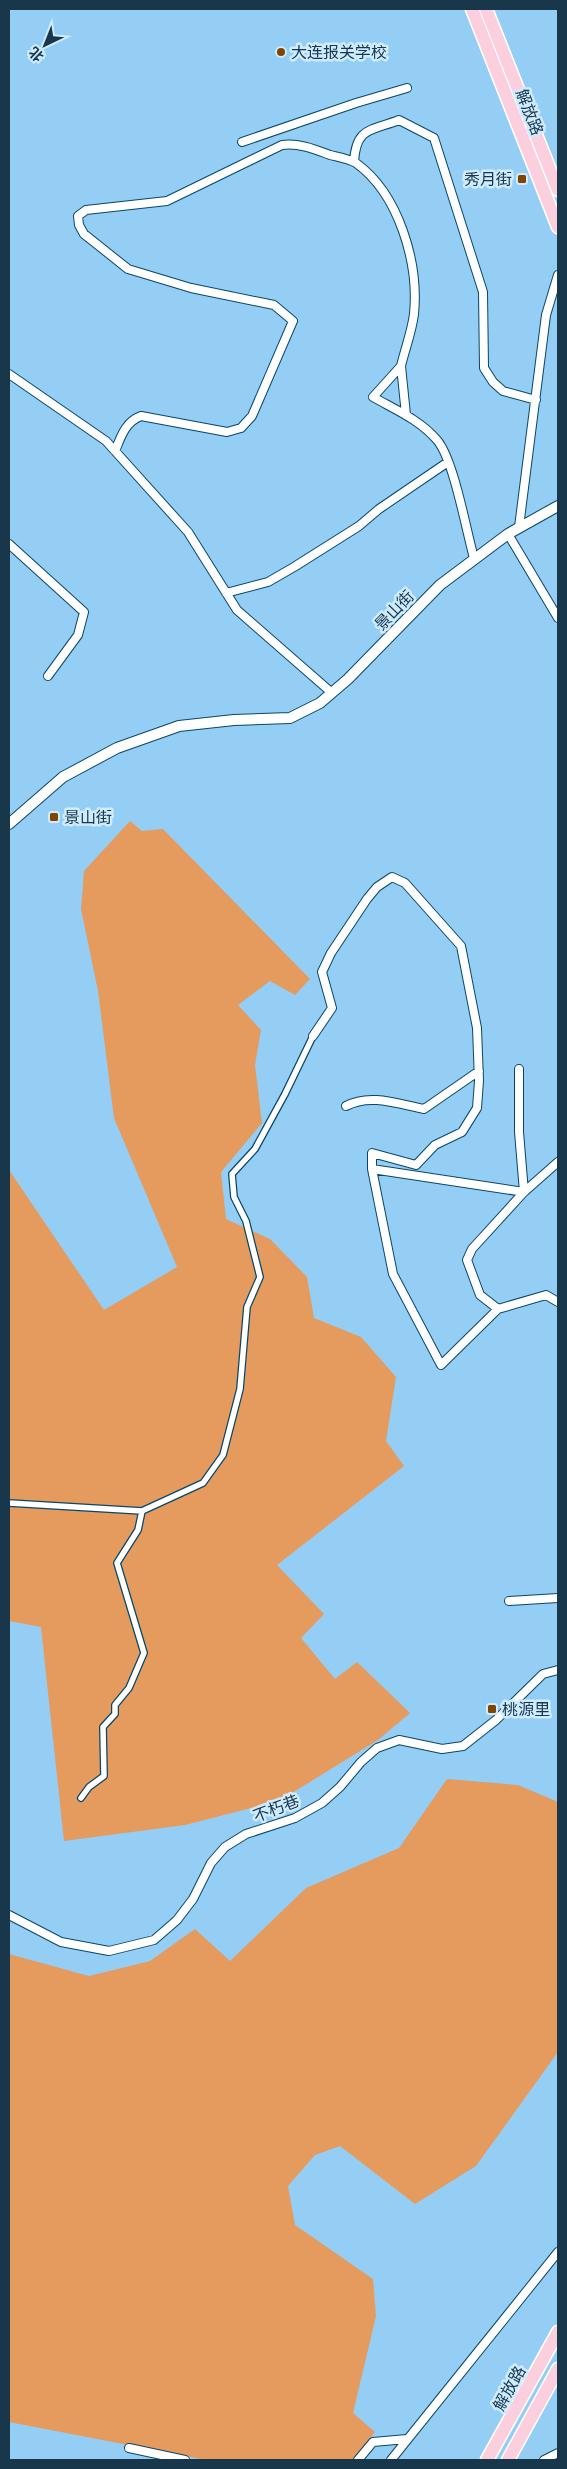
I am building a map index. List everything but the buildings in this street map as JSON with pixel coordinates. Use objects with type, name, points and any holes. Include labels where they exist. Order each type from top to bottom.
[{"type":"main road","name":"解放路","points":[[472,9],[558,227]]},
{"type":"main road","name":"解放路","points":[[486,9],[558,190]]},
{"type":"main road","name":"解放路","points":[[487,2460],[558,2332]]},
{"type":"main road","name":"解放路","points":[[508,2460],[558,2370]]},
{"type":"street","points":[[242,142],[356,102],[407,88]]},
{"type":"street","points":[[354,162],[355,145],[361,135],[399,120],[434,138],[483,292],[484,368],[493,382],[502,391],[536,400]]},
{"type":"street","points":[[115,451],[125,428],[133,419],[141,416],[228,432],[241,428],[252,416],[293,322],[274,305],[191,288],[128,269],[84,234],[79,225],[78,216],[86,210],[167,201],[282,145],[296,144],[354,162],[385,195],[400,221],[410,252],[414,284],[414,315],[401,366],[406,415]]},
{"type":"street","points":[[519,527],[546,315],[558,275]]},
{"type":"street","points":[[401,366],[374,397],[416,421],[438,441],[448,462],[474,558]]},
{"type":"street","points":[[9,374],[106,441],[188,532],[237,610],[332,694]]},
{"type":"street","points":[[226,593],[268,582],[294,567],[359,526],[379,509],[448,462]]},
{"type":"street","name":"景山街","points":[[9,824],[63,777],[117,748],[179,726],[234,720],[290,718],[320,703],[332,694],[440,585],[508,534],[558,506]]},
{"type":"street","points":[[508,534],[558,618]]},
{"type":"street","points":[[9,544],[84,612],[78,634],[48,676]]},
{"type":"street","points":[[9,1503],[142,1511],[203,1483],[223,1456],[240,1389],[248,1307],[260,1277],[246,1220],[234,1197],[232,1174],[255,1149],[285,1094],[312,1036],[332,1008],[322,972],[331,953],[367,899],[377,887],[392,877],[405,883],[460,946],[477,1028],[478,1071],[477,1108],[462,1132],[435,1145],[416,1165],[372,1153],[372,1169],[393,1274],[442,1365],[498,1309],[546,1295],[558,1302]]},
{"type":"street","points":[[520,1068],[519,1132],[524,1192]]},
{"type":"street","points":[[346,1106],[358,1099],[382,1100],[424,1109],[478,1071]]},
{"type":"street","points":[[498,1309],[480,1295],[467,1260],[472,1249],[524,1192],[558,1162]]},
{"type":"street","points":[[372,1169],[524,1192]]},
{"type":"street","points":[[81,1798],[89,1787],[104,1776],[103,1728],[115,1714],[115,1705],[129,1688],[144,1653],[116,1563],[138,1530],[142,1511]]},
{"type":"street","points":[[509,1601],[558,1598]]},
{"type":"street","name":"不朽巷","points":[[9,1914],[60,1942],[109,1951],[154,1940],[177,1920],[193,1899],[210,1863],[225,1846],[246,1834],[295,1818],[322,1803],[377,1748],[399,1740],[442,1749],[463,1746],[496,1720],[543,1674],[558,1670]]},
{"type":"street","points":[[391,2460],[558,2252]]},
{"type":"street","points":[[358,2460],[373,2442],[407,2440]]},
{"type":"street","points":[[129,2448],[184,2460]]},
{"type":"street","points":[[544,2460],[558,2453]]},
{"type":"shaded area","points":[[130,821],[142,831],[163,829],[310,979],[295,995],[270,981],[238,1005],[261,1030],[255,1065],[262,1123],[221,1172],[226,1219],[270,1239],[307,1277],[314,1318],[361,1337],[396,1377],[386,1441],[404,1466],[277,1565],[324,1614],[301,1638],[335,1679],[357,1662],[410,1713],[378,1740],[279,1801],[185,1825],[64,1841],[41,1627],[9,1621],[9,1170],[104,1310],[177,1267],[114,1118],[98,991],[81,909],[84,871]]},
{"type":"shaded area","points":[[447,1779],[518,1785],[558,1802],[558,2052],[476,2166],[415,2204],[340,2146],[315,2155],[288,2186],[295,2225],[373,2279],[376,2316],[353,2413],[375,2432],[353,2460],[206,2460],[9,2422],[9,1954],[89,1976],[150,1961],[195,1929],[230,1961],[306,1888],[399,1848]]},
{"type":"place","name":"大连报关学校","points":[[281,52]]},
{"type":"place","name":"秀月街","points":[[522,179]]},
{"type":"place","name":"景山街","points":[[54,817]]},
{"type":"place","name":"桃源里","points":[[492,1709]]}]
